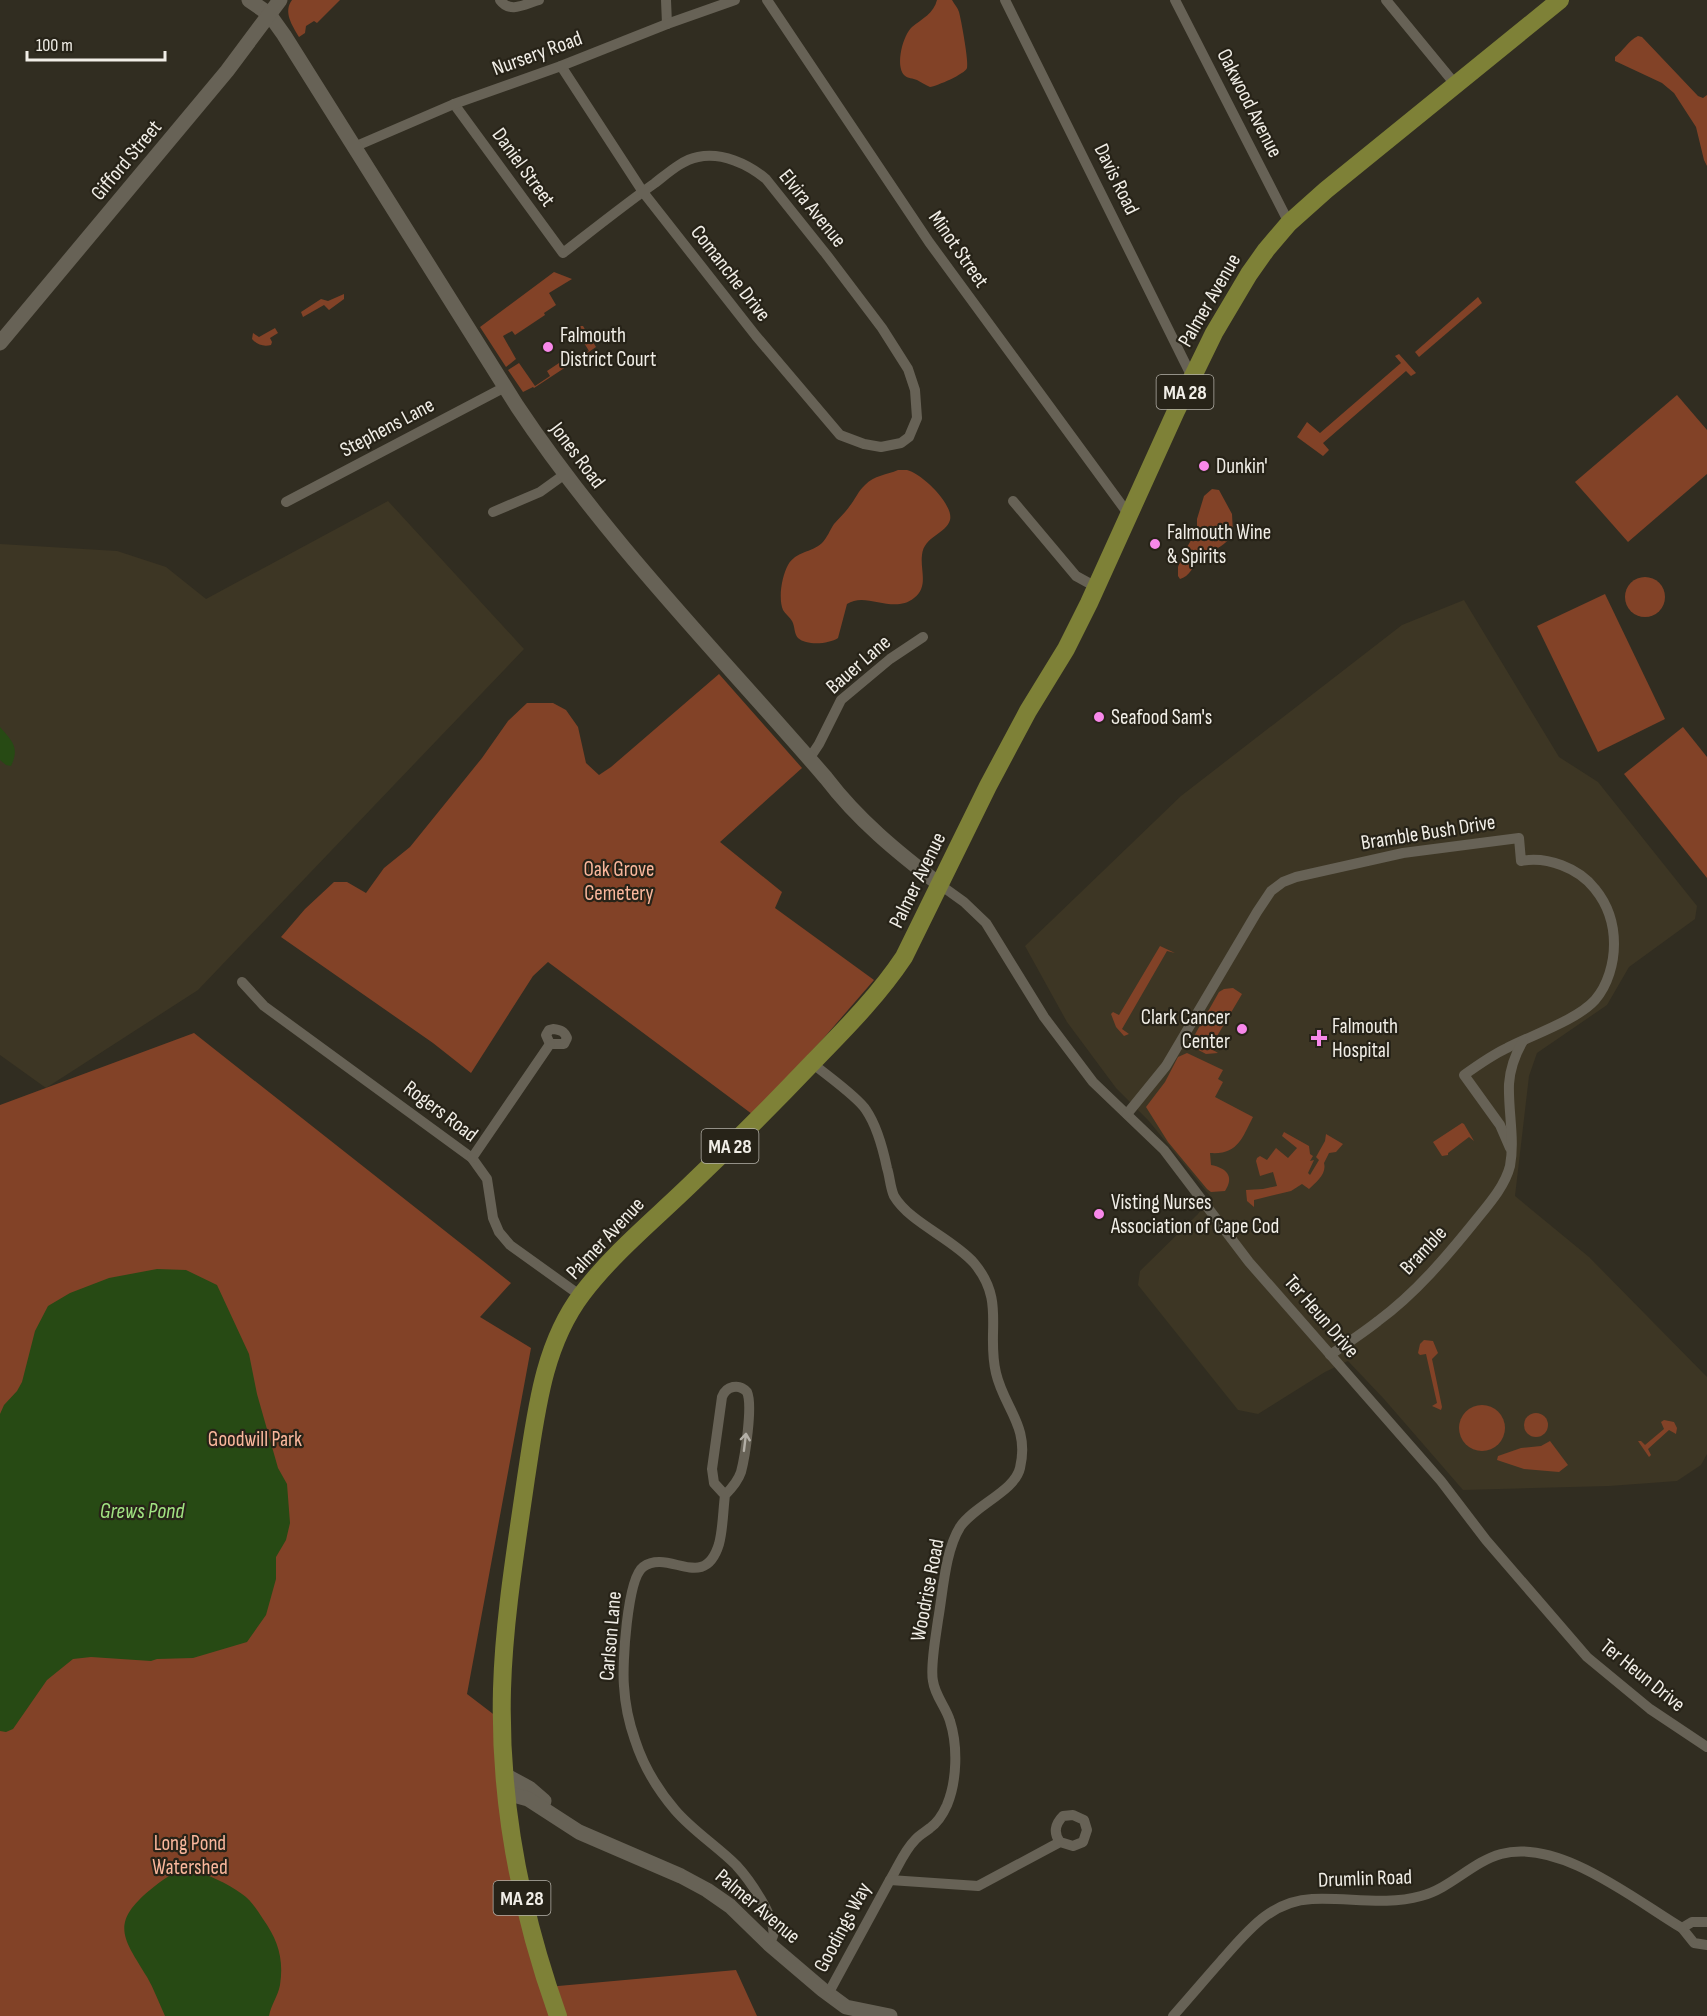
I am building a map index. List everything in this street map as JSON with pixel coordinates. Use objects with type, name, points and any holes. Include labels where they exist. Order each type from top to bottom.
[{"type":"highway","name":"Palmer Avenue","points":[[505,1784],[502,1688],[507,1620],[532,1434],[540,1392],[551,1355],[565,1322],[581,1296],[620,1251],[812,1063],[888,982],[914,939],[988,786],[1028,711],[1066,649],[1214,333],[1266,249],[1289,223],[1344,174],[1560,0]]},
{"type":"highway","name":"MA 28","points":[[505,1784],[514,1858],[525,1910],[558,2016]]},
{"type":"main road","name":"Jones Road","points":[[249,0],[269,14],[505,387],[565,474],[658,586],[846,804],[868,826],[939,884]]},
{"type":"main road","name":"Gifford Street","points":[[0,343],[227,71],[280,0]]},
{"type":"main road","name":"Palmer Avenue","points":[[505,1784],[529,1788],[545,1802],[558,1820],[579,1832],[707,1890],[730,1906],[769,1944],[846,2007],[890,2016]]},
{"type":"street","points":[[500,0],[507,7],[513,8],[539,0]]},
{"type":"street","points":[[666,0],[667,24]]},
{"type":"street","name":"Nursery Road","points":[[354,147],[454,105],[735,0]]},
{"type":"street","name":"Minot Street","points":[[767,0],[929,242],[1129,515]]},
{"type":"street","name":"Davis Road","points":[[1005,0],[1192,376]]},
{"type":"street","name":"Oakwood Avenue","points":[[1175,0],[1289,223]]},
{"type":"street","points":[[1386,0],[1455,84]]},
{"type":"street","name":"Comanche Drive","points":[[561,66],[643,192],[756,336],[840,435],[864,444],[881,447],[893,446],[909,437]]},
{"type":"street","name":"Daniel Street","points":[[454,105],[563,253]]},
{"type":"street","name":"Elvira Avenue","points":[[563,253],[690,159],[707,156],[729,159],[750,167],[766,179],[833,263],[882,328],[908,369],[915,390],[917,418],[909,437]]},
{"type":"street","name":"Stephens Lane","points":[[286,502],[505,387]]},
{"type":"street","points":[[494,512],[540,492],[565,474]]},
{"type":"street","points":[[1013,501],[1076,576],[1096,587]]},
{"type":"street","name":"Bauer Lane","points":[[809,759],[841,700],[890,659],[922,637]]},
{"type":"street","name":"Bramble Bush Drive","points":[[1127,1114],[1166,1066],[1245,931],[1271,891],[1283,882],[1296,877],[1403,853],[1519,838],[1521,861],[1541,860],[1560,865],[1594,886],[1610,915],[1614,934],[1614,960],[1608,978],[1595,1001],[1573,1016],[1492,1056],[1464,1075],[1500,1125],[1510,1148]]},
{"type":"street","name":"Ter Heun Drive","points":[[939,884],[964,902],[986,923],[1058,1038],[1093,1082],[1164,1150],[1249,1262],[1441,1481],[1486,1540],[1587,1657],[1650,1709],[1707,1747]]},
{"type":"street","name":"Rogers Road","points":[[242,982],[264,1006],[472,1158],[486,1179],[498,1232],[510,1245],[581,1296]]},
{"type":"street","name":"Bramble","points":[[1330,1355],[1389,1312],[1450,1251],[1500,1188],[1509,1167],[1512,1118],[1509,1085],[1517,1051],[1523,1041]]},
{"type":"street","points":[[472,1158],[550,1044]]},
{"type":"street","name":"Woodrise Road","points":[[812,1063],[866,1108],[894,1195],[912,1215],[949,1240],[974,1263],[983,1277],[992,1296],[996,1373],[1022,1440],[1023,1454],[1013,1483],[974,1511],[962,1525],[951,1550],[936,1633],[932,1679],[939,1700],[950,1720],[954,1746],[953,1784],[947,1806],[941,1816],[932,1827],[912,1842],[890,1880]]},
{"type":"street","name":"Carlson Lane","points":[[725,1495],[714,1483],[712,1469],[724,1392],[731,1387],[739,1387],[747,1392],[750,1403],[745,1447],[738,1478],[725,1495],[720,1542],[710,1562],[702,1568],[689,1569],[667,1563],[653,1563],[644,1566],[639,1571],[634,1580],[629,1608],[624,1686],[634,1739],[659,1788],[683,1819],[735,1864],[747,1878],[760,1898],[773,1928],[769,1944]]},
{"type":"street","name":"Goodings Way","points":[[828,1994],[890,1880],[978,1886],[1060,1842]]},
{"type":"street","name":"Drumlin Road","points":[[1173,2016],[1253,1925],[1274,1910],[1294,1902],[1311,1899],[1359,1901],[1422,1896],[1452,1881],[1473,1866],[1501,1854],[1522,1851],[1540,1853],[1568,1861],[1682,1928],[1694,1943],[1707,1945]]},
{"type":"street","points":[[1682,1928],[1692,1922],[1707,1922]]},
{"type":"shaded area","points":[[388,501],[524,649],[198,990],[46,1088],[0,1055],[0,544],[117,551],[166,567],[206,599]]},
{"type":"shaded area","name":"Falmouth Hospital","points":[[1464,600],[1559,757],[1598,782],[1697,906],[1695,919],[1629,967],[1607,1005],[1537,1053],[1529,1076],[1515,1196],[1589,1257],[1707,1377],[1707,1454],[1701,1465],[1677,1481],[1609,1486],[1463,1490],[1348,1361],[1325,1372],[1258,1414],[1238,1410],[1138,1285],[1140,1271],[1198,1214],[1210,1196],[1148,1120],[1116,1088],[1067,1022],[1025,946],[1181,796],[1402,625]]},
{"type":"green space","points":[[292,0],[340,0],[317,23],[314,21],[306,26],[305,33],[299,37],[288,14]]},
{"type":"green space","points":[[937,0],[952,0],[958,10],[965,40],[967,68],[944,82],[930,87],[904,75],[900,58],[903,43],[909,31],[930,12]]},
{"type":"green space","points":[[1638,36],[1642,37],[1698,96],[1703,98],[1707,95],[1707,166],[1696,127],[1674,93],[1662,83],[1615,61],[1615,57]]},
{"type":"green space","points":[[554,272],[572,279],[549,293],[556,305],[544,313],[545,315],[515,335],[512,331],[503,336],[516,359],[506,367],[480,327]]},
{"type":"green space","points":[[344,294],[344,299],[329,310],[324,305],[303,317],[301,312],[321,299],[328,301]]},
{"type":"green space","points":[[1478,297],[1482,303],[1419,357],[1415,352]]},
{"type":"green space","points":[[583,326],[596,347],[571,364],[567,358],[571,355],[574,360],[589,351],[577,328]]},
{"type":"green space","points":[[275,328],[278,333],[270,338],[271,345],[261,345],[252,339],[253,333],[259,337]]},
{"type":"green space","points":[[1399,354],[1416,373],[1411,376],[1406,371],[1323,443],[1329,450],[1323,456],[1297,437],[1307,422],[1320,433],[1401,363],[1395,356]]},
{"type":"green space","points":[[565,359],[569,365],[534,388],[523,392],[508,370],[519,363],[535,386],[550,376],[547,371]]},
{"type":"green space","points":[[1677,395],[1707,430],[1707,474],[1628,542],[1575,482]]},
{"type":"green space","points":[[898,470],[913,472],[928,483],[942,498],[950,513],[948,525],[927,543],[924,549],[922,555],[923,584],[919,594],[906,603],[897,604],[854,601],[847,604],[838,638],[818,643],[802,641],[798,638],[792,621],[782,605],[781,587],[788,565],[795,557],[822,543],[860,490],[869,482],[876,477]]},
{"type":"green space","points":[[1212,489],[1219,490],[1232,514],[1233,533],[1225,543],[1204,555],[1189,573],[1180,579],[1178,567],[1197,530],[1197,519],[1204,496]]},
{"type":"green space","points":[[1645,577],[1659,583],[1665,597],[1659,611],[1645,617],[1631,611],[1625,597],[1631,583]]},
{"type":"green space","points":[[1605,594],[1665,719],[1598,752],[1537,626]]},
{"type":"green space","name":"Oak Grove Cemetery","points":[[719,674],[802,768],[720,842],[782,892],[775,908],[874,980],[822,1040],[752,1114],[548,962],[533,976],[471,1073],[433,1043],[281,937],[305,909],[334,882],[347,882],[366,893],[384,868],[410,847],[482,758],[508,721],[527,703],[553,703],[566,710],[578,727],[586,763],[599,775]]},
{"type":"green space","points":[[1683,727],[1707,757],[1707,878],[1624,774]]},
{"type":"green space","points":[[1160,946],[1175,953],[1167,951],[1122,1029],[1129,1034],[1124,1036],[1116,1027],[1111,1014],[1113,1012],[1119,1015]]},
{"type":"green space","points":[[1233,988],[1242,994],[1210,1048],[1218,1053],[1206,1054],[1189,1045],[1219,992]]},
{"type":"green space","name":"Goodwill Park","points":[[194,1033],[511,1283],[480,1317],[531,1348],[467,1694],[501,1720],[509,1799],[547,1987],[736,1970],[757,2016],[0,2016],[0,1105]]},
{"type":"green space","points":[[1187,1053],[1223,1070],[1218,1079],[1223,1082],[1215,1097],[1253,1117],[1238,1144],[1227,1151],[1210,1153],[1211,1165],[1221,1168],[1229,1177],[1225,1191],[1211,1192],[1207,1189],[1168,1142],[1146,1107],[1165,1082],[1178,1057]]},
{"type":"green space","points":[[1462,1123],[1474,1141],[1469,1137],[1448,1155],[1442,1156],[1433,1142]]},
{"type":"green space","points":[[1284,1132],[1309,1146],[1310,1154],[1313,1156],[1310,1161],[1314,1160],[1308,1173],[1310,1175],[1319,1160],[1316,1157],[1325,1141],[1326,1134],[1343,1144],[1336,1152],[1329,1153],[1324,1163],[1324,1171],[1309,1189],[1302,1184],[1291,1191],[1254,1200],[1254,1207],[1247,1201],[1246,1190],[1277,1186],[1273,1172],[1260,1176],[1257,1158],[1260,1156],[1267,1160],[1276,1148],[1288,1158],[1297,1148],[1282,1136]]},
{"type":"green space","points":[[1424,1340],[1433,1341],[1438,1353],[1432,1359],[1441,1410],[1432,1406],[1437,1403],[1426,1354],[1418,1353],[1420,1344]]},
{"type":"green space","points":[[1482,1405],[1498,1412],[1505,1428],[1498,1444],[1482,1451],[1466,1444],[1459,1428],[1466,1412]]},
{"type":"green space","points":[[1536,1413],[1544,1417],[1548,1425],[1544,1433],[1536,1437],[1528,1433],[1524,1425],[1528,1417]]},
{"type":"green space","points":[[1664,1420],[1674,1422],[1677,1428],[1676,1434],[1669,1430],[1648,1449],[1651,1455],[1649,1457],[1638,1441],[1645,1445],[1664,1429],[1661,1422]]},
{"type":"green space","points":[[1550,1441],[1568,1465],[1559,1472],[1524,1469],[1497,1460],[1498,1456],[1521,1448],[1541,1446]]},
{"type":"water","points":[[0,727],[15,749],[11,766],[0,760]]},
{"type":"water","name":"Grews Pond","points":[[157,1269],[186,1270],[217,1285],[249,1354],[257,1394],[278,1468],[287,1484],[290,1523],[286,1540],[276,1557],[276,1579],[266,1615],[247,1642],[193,1658],[151,1661],[91,1657],[73,1659],[47,1680],[13,1729],[6,1732],[0,1731],[0,1414],[4,1405],[22,1382],[35,1331],[48,1306],[70,1293],[109,1278]]},
{"type":"water","points":[[192,1869],[224,1883],[245,1896],[273,1935],[279,1950],[281,1976],[279,1989],[269,2016],[165,2016],[150,1982],[127,1942],[124,1932],[125,1922],[137,1902],[155,1886],[175,1873]]},
{"type":"place","name":"Falmouth District Court","points":[[548,347]]},
{"type":"place","name":"Dunkin'","points":[[1204,466]]},
{"type":"place","name":"Falmouth Wine & Spirits","points":[[1155,544]]},
{"type":"place","name":"Seafood Sam's","points":[[1099,717]]},
{"type":"place","name":"Clark Cancer Center","points":[[1242,1029]]},
{"type":"place","name":"Falmouth Hospital","points":[[1319,1038]]},
{"type":"place","name":"Visting Nurses Association of Cape Cod","points":[[1099,1214]]},
{"type":"park label","name":"Long Pond Watershed","points":[[190,1855]]}]
